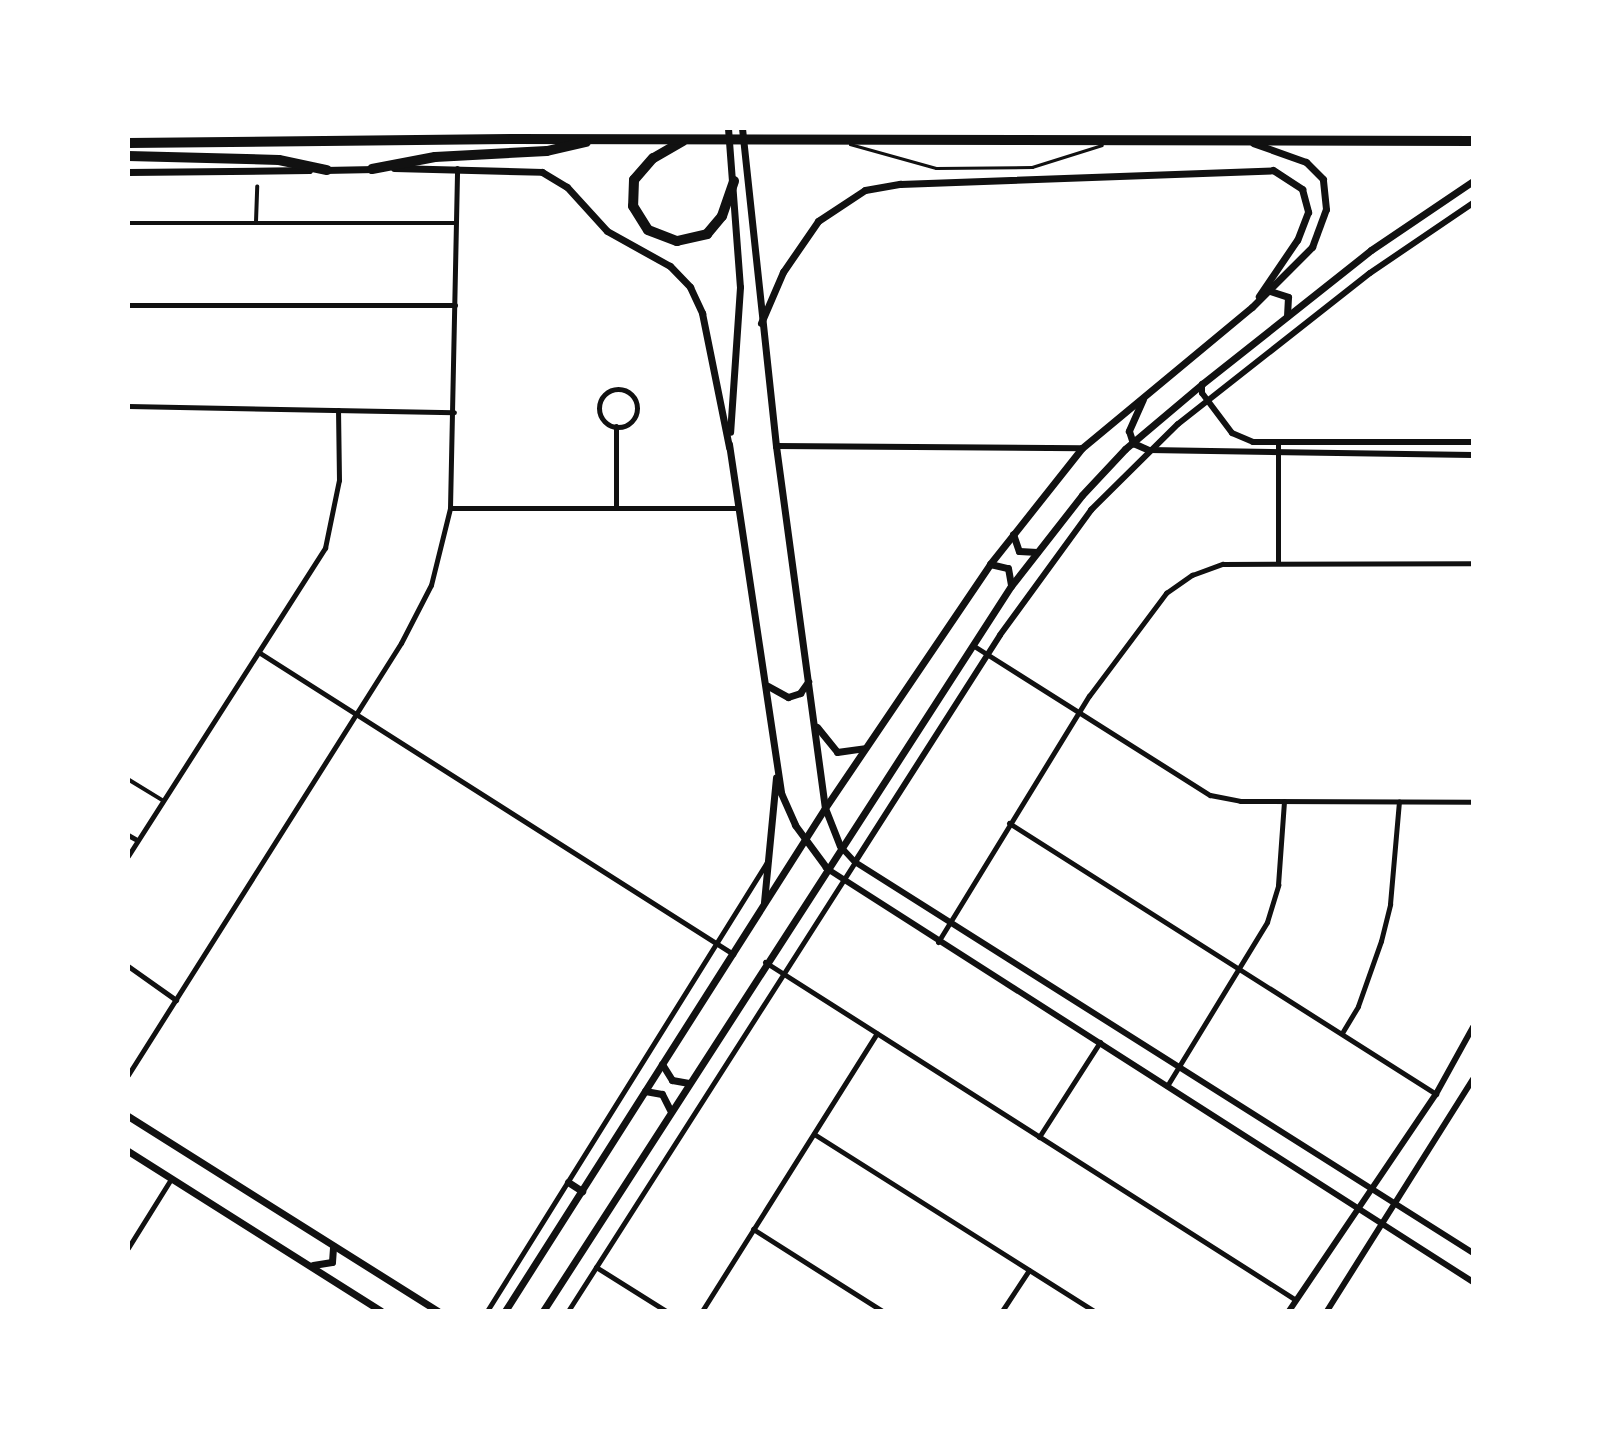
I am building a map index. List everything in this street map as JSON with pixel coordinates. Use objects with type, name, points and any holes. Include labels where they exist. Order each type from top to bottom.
[{"type":"highway","points":[[128,144],[597,139],[1239,138],[1473,141]]},
{"type":"highway","points":[[372,169],[435,157],[547,151],[597,139]]},
{"type":"highway","points":[[686,139],[653,158],[634,180],[633,206],[648,230],[677,242],[707,234],[722,216],[734,177]]},
{"type":"highway","points":[[128,156],[279,160],[327,170]]},
{"type":"main road","points":[[728,128],[734,177],[740,287],[729,447]]},
{"type":"main road","points":[[742,128],[776,446],[825,808],[840,846]]},
{"type":"main road","points":[[505,1311],[825,808],[990,564],[1082,448],[1252,307],[1312,247],[1324,219],[1326,192],[1311,165],[1239,138]]},
{"type":"main road","points":[[761,323],[783,272],[818,221],[848,198],[873,188],[1252,168],[1273,170],[1292,179],[1308,205],[1297,240],[1252,307]]},
{"type":"main road","points":[[128,172],[528,169],[549,175],[568,187],[607,231],[681,276],[699,303],[707,328],[739,508],[784,804],[805,841],[826,867]]},
{"type":"main road","points":[[543,1311],[826,867],[1011,586],[1098,477],[1202,384],[1371,250],[1473,181]]},
{"type":"main road","points":[[1270,291],[1288,298],[1287,317]]},
{"type":"main road","points":[[1133,443],[1130,420],[1149,390]]},
{"type":"main road","points":[[1133,443],[1149,450]]},
{"type":"main road","points":[[1013,534],[1019,551],[1037,552]]},
{"type":"main road","points":[[990,564],[1008,568],[1011,586]]},
{"type":"main road","points":[[766,682],[773,693],[789,697],[803,690],[808,680]]},
{"type":"main road","points":[[813,719],[834,750],[851,754],[865,748]]},
{"type":"main road","points":[[764,904],[777,770]]},
{"type":"main road","points":[[662,1064],[672,1080],[689,1083]]},
{"type":"main road","points":[[645,1091],[662,1094],[670,1111]]},
{"type":"main road","points":[[128,1116],[438,1311]]},
{"type":"main road","points":[[128,1151],[381,1311]]},
{"type":"main road","points":[[569,1182],[582,1191]]},
{"type":"main road","points":[[312,1265],[332,1262],[332,1245]]},
{"type":"street","points":[[128,1076],[421,607],[438,563],[450,508],[457,168]]},
{"type":"street","points":[[256,222],[257,187]]},
{"type":"street","points":[[568,1311],[988,655],[1091,510],[1149,450],[1207,401],[1370,273],[1473,203]]},
{"type":"street","points":[[128,223],[456,223]]},
{"type":"street","points":[[128,305],[455,305]]},
{"type":"street","points":[[1202,384],[1207,401],[1237,437],[1253,442],[1473,442]]},
{"type":"street","points":[[619,389],[630,393],[637,410],[631,421],[616,426],[603,420],[598,409],[607,392],[619,389]]},
{"type":"street","points":[[128,406],[454,412]]},
{"type":"street","points":[[128,856],[325,548],[339,480],[338,410]]},
{"type":"street","points":[[616,426],[616,508]]},
{"type":"street","points":[[1278,442],[1278,562]]},
{"type":"street","points":[[776,446],[1082,448]]},
{"type":"street","points":[[1149,450],[1473,455]]},
{"type":"street","points":[[450,508],[739,508]]},
{"type":"street","points":[[938,942],[1077,714],[1141,621],[1166,593],[1192,575],[1223,564],[1473,563]]},
{"type":"street","points":[[974,646],[1197,790],[1230,800],[1473,802]]},
{"type":"street","points":[[260,653],[733,954]]},
{"type":"street","points":[[128,779],[164,801]]},
{"type":"street","points":[[1167,1086],[1243,968],[1267,922],[1279,885],[1284,801]]},
{"type":"street","points":[[1342,1033],[1358,1006],[1381,941],[1390,904],[1399,802]]},
{"type":"street","points":[[1009,823],[1243,968],[1436,1094]]},
{"type":"street","points":[[128,835],[137,840]]},
{"type":"street","points":[[840,846],[855,862],[1181,1065],[1369,1190],[1473,1253]]},
{"type":"street","points":[[487,1311],[718,945],[767,862]]},
{"type":"street","points":[[826,867],[843,881],[938,942],[1100,1042],[1473,1282]]},
{"type":"street","points":[[765,962],[1296,1300]]},
{"type":"street","points":[[128,966],[176,1000]]},
{"type":"street","points":[[1289,1311],[1436,1094],[1473,1027]]},
{"type":"street","points":[[702,1311],[877,1033]]},
{"type":"street","points":[[1039,1137],[1100,1042]]},
{"type":"street","points":[[1327,1311],[1473,1079]]},
{"type":"street","points":[[814,1134],[1094,1311]]},
{"type":"street","points":[[128,1248],[171,1179]]},
{"type":"street","points":[[753,1229],[882,1311]]},
{"type":"street","points":[[596,1267],[666,1311]]},
{"type":"street","points":[[1002,1311],[1029,1270]]},
{"type":"lane","points":[[833,139],[936,168],[1032,167],[1124,138]]}]
